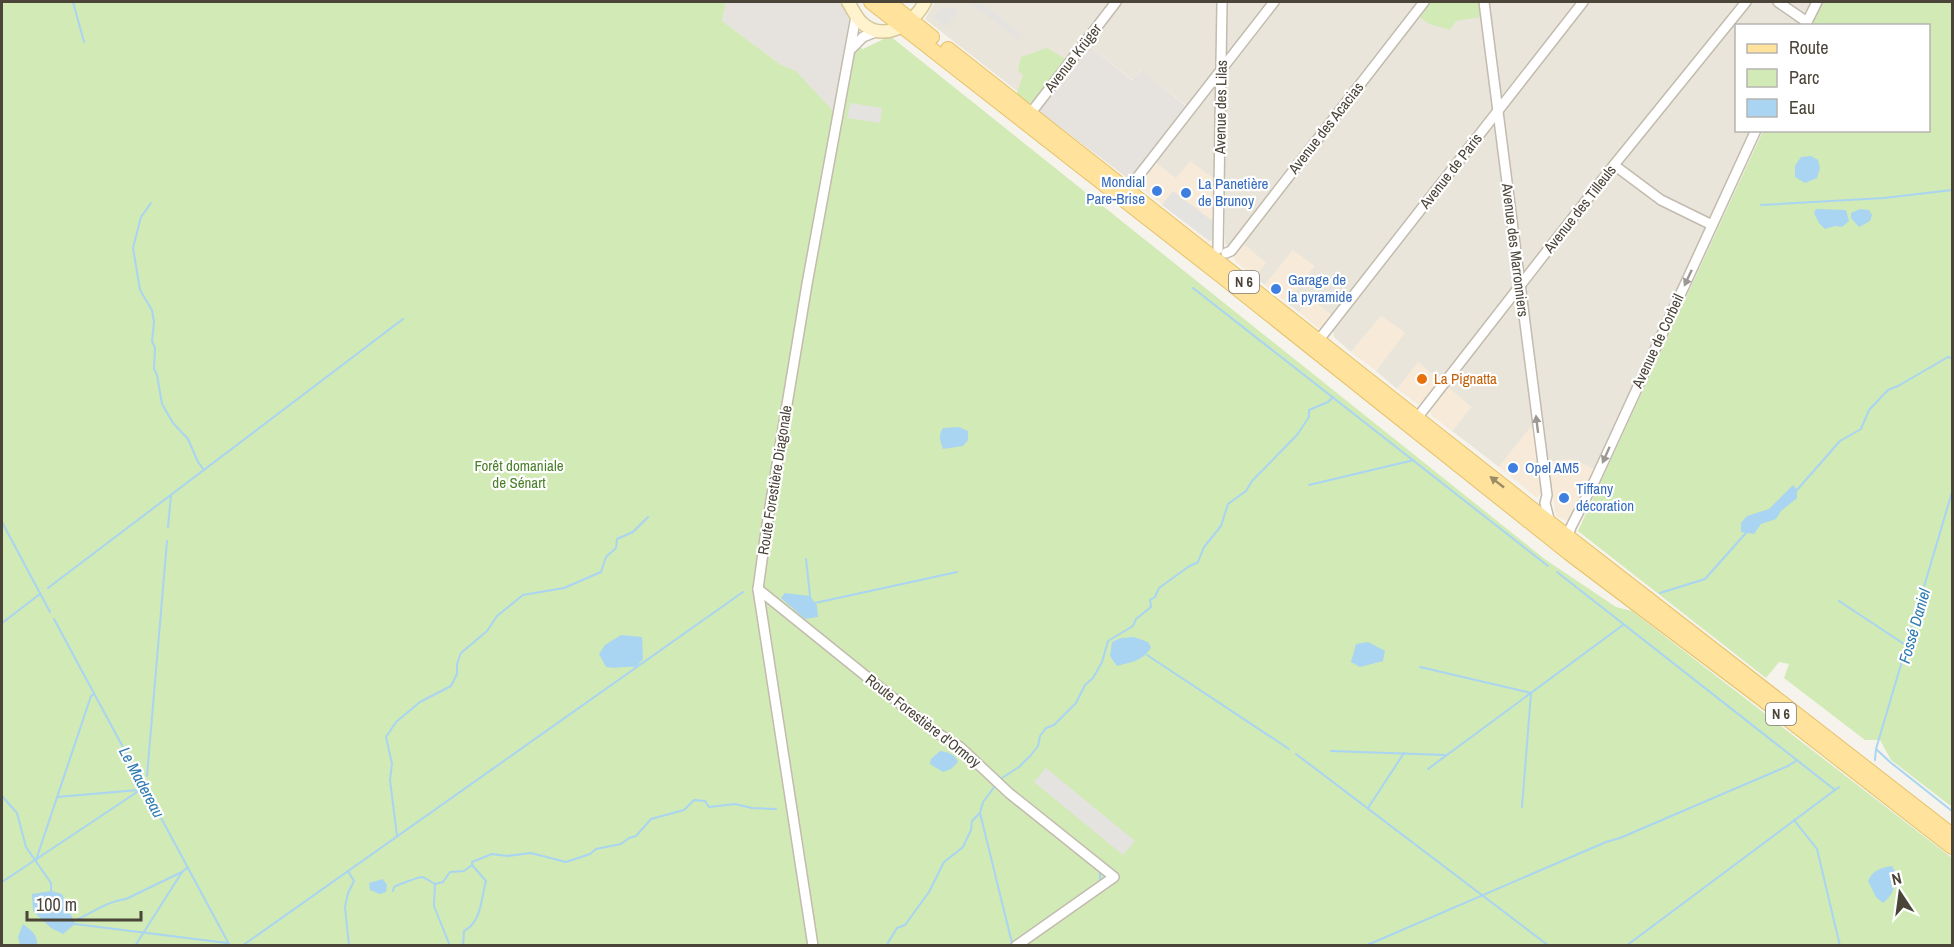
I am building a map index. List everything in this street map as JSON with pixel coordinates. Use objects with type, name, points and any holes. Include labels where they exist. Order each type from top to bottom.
[{"type":"main road","points":[[848,2],[864,25],[878,31],[897,30],[907,23],[925,2]]},
{"type":"main road","name":"N 6","points":[[871,2],[907,23],[1030,114],[1126,190],[1219,255],[1318,341],[1417,418],[1524,510],[1569,553],[1953,847]]},
{"type":"main road","name":"N 6","points":[[888,2],[907,23],[1228,281],[1524,510],[1550,523],[1953,835]]},
{"type":"street","name":"Avenue Krüger","points":[[1030,114],[1116,2]]},
{"type":"street","name":"Avenue des Lilas","points":[[1219,255],[1222,2]]},
{"type":"street","points":[[1126,190],[1274,2]]},
{"type":"street","name":"Avenue des Acacias","points":[[1219,255],[1231,251],[1424,2]]},
{"type":"street","name":"Avenue des Marronniers","points":[[1484,2],[1545,503],[1550,523]]},
{"type":"street","name":"Avenue de Paris","points":[[1318,341],[1583,2]]},
{"type":"street","name":"Avenue des Tilleuls","points":[[1417,418],[1614,165],[1746,2]]},
{"type":"street","points":[[1778,2],[1806,24],[1817,2]]},
{"type":"street","name":"Route Forestière Diagonale","points":[[813,945],[758,589],[805,296],[856,16]]},
{"type":"street","points":[[852,48],[863,37],[878,31]]},
{"type":"street","name":"Avenue de Corbeil","points":[[1567,537],[1755,132]]},
{"type":"street","points":[[1614,165],[1661,200],[1712,225]]},
{"type":"street","points":[[1524,510],[1546,498]]},
{"type":"street","points":[[1567,537],[1569,553]]},
{"type":"street","name":"Route Forestière d'Ormoy","points":[[758,589],[934,731],[960,747],[1009,793],[1114,877],[1016,945]]},
{"type":"shaded area","points":[[726,2],[839,2],[844,7],[849,19],[834,113],[796,71],[781,65],[722,21]]},
{"type":"shaded area","points":[[935,2],[1822,2],[1811,21],[1812,24],[1735,24],[1735,132],[1760,132],[1667,329],[1594,469],[1571,459],[1547,462],[1542,431],[1530,428],[1499,467],[1452,431],[1471,407],[1419,363],[1397,389],[1376,371],[1404,332],[1381,316],[1351,352],[1334,337],[1333,331],[1340,322],[1310,298],[1299,312],[1287,303],[1314,266],[1293,250],[1265,285],[1254,277],[1265,262],[1235,239],[1228,246],[1225,244],[1224,182],[1215,179],[1176,179],[1156,163],[1195,112],[1140,70],[1134,81],[1089,46],[1098,33],[1089,28],[1037,96],[1030,101],[925,19]]},
{"type":"shaded area","points":[[968,2],[980,2],[1022,35],[1019,40]]},
{"type":"shaded area","points":[[940,8],[954,8],[958,13],[946,27],[933,18]]},
{"type":"shaded area","points":[[1089,46],[1133,81],[1141,70],[1186,106],[1131,177],[1126,177],[1039,111]]},
{"type":"shaded area","points":[[850,103],[882,108],[880,123],[847,118]]},
{"type":"shaded area","points":[[1190,161],[1215,179],[1213,240],[1209,242],[1139,186],[1156,163],[1176,178]]},
{"type":"shaded area","points":[[1173,191],[1214,222],[1213,239],[1210,241],[1162,205]]},
{"type":"shaded area","points":[[1244,244],[1266,263],[1254,277],[1235,261],[1234,256]]},
{"type":"shaded area","points":[[1293,250],[1314,266],[1287,303],[1265,285]]},
{"type":"shaded area","points":[[1310,298],[1332,315],[1323,328],[1318,328],[1299,312]]},
{"type":"shaded area","points":[[1381,316],[1405,333],[1376,371],[1351,352]]},
{"type":"shaded area","points":[[1418,362],[1440,381],[1424,403],[1418,404],[1397,389]]},
{"type":"shaded area","points":[[1448,387],[1471,407],[1452,431],[1430,412]]},
{"type":"shaded area","points":[[1530,428],[1532,429],[1541,493],[1537,498],[1499,467]]},
{"type":"shaded area","points":[[1571,459],[1594,469],[1568,522],[1556,516],[1547,462]]},
{"type":"shaded area","points":[[1046,768],[1135,841],[1123,855],[1034,782]]},
{"type":"green space","name":"Forêt domaniale de Sénart","points":[[2,2],[726,2],[722,21],[781,65],[796,71],[834,112],[847,41],[863,49],[890,36],[1546,560],[1616,607],[1632,611],[1952,858],[1952,946],[2,946]]},
{"type":"green space","points":[[1429,2],[1478,2],[1480,17],[1456,21],[1450,30],[1429,24],[1419,16]]},
{"type":"green space","points":[[1822,2],[1952,2],[1952,807],[1891,760],[1880,740],[1865,740],[1784,678],[1789,664],[1779,662],[1766,678],[1578,531],[1763,132],[1930,132],[1930,24],[1812,24]]},
{"type":"green space","points":[[1047,48],[1064,58],[1065,64],[1051,89],[1028,104],[1019,98],[1017,93],[1023,75],[1018,71],[1021,57]]},
{"type":"water","points":[[1811,156],[1818,160],[1820,168],[1817,178],[1805,183],[1795,177],[1795,166],[1801,157]]},
{"type":"water","points":[[1816,209],[1846,210],[1849,221],[1842,227],[1835,226],[1825,229],[1814,213]]},
{"type":"water","points":[[1860,209],[1869,210],[1872,215],[1870,221],[1859,227],[1851,218],[1851,213]]},
{"type":"water","points":[[959,427],[968,431],[968,440],[963,446],[943,449],[940,433],[943,428]]},
{"type":"water","points":[[1793,485],[1797,490],[1797,498],[1781,511],[1776,519],[1761,524],[1754,534],[1741,532],[1741,523],[1747,516],[1769,509]]},
{"type":"water","points":[[785,593],[810,596],[817,606],[818,617],[805,619],[781,598]]},
{"type":"water","points":[[621,635],[642,637],[643,659],[636,667],[606,667],[599,654],[605,645]]},
{"type":"water","points":[[1134,637],[1148,642],[1151,647],[1141,658],[1117,666],[1110,656],[1112,642],[1121,638]]},
{"type":"water","points":[[1368,642],[1385,651],[1383,661],[1360,667],[1351,662],[1356,644]]},
{"type":"water","points":[[940,751],[951,754],[958,762],[951,769],[943,772],[930,764],[931,759]]},
{"type":"water","points":[[1892,866],[1897,875],[1891,894],[1883,903],[1876,897],[1868,881],[1877,870]]},
{"type":"water","points":[[383,879],[387,885],[386,892],[380,894],[370,890],[369,883]]},
{"type":"water","points":[[51,891],[62,894],[75,924],[63,934],[51,928],[33,911],[32,894]]},
{"type":"water","points":[[23,924],[35,936],[37,945],[20,945],[18,937]]},
{"type":"waterway","points":[[73,2],[84,42]]},
{"type":"waterway","points":[[1761,205],[1884,198],[1952,190]]},
{"type":"waterway","points":[[151,203],[141,217],[133,248],[140,290],[152,310],[154,369],[162,404],[173,423],[188,439],[204,470]]},
{"type":"waterway","points":[[1193,288],[1548,566]]},
{"type":"waterway","points":[[48,588],[403,319]]},
{"type":"waterway","points":[[1797,490],[1840,441],[1861,429],[1869,410],[1888,390],[1948,357],[1952,358]]},
{"type":"waterway","points":[[1002,778],[1019,767],[1031,755],[1046,728],[1054,725],[1076,703],[1085,685],[1093,678],[1102,662],[1108,641],[1133,626],[1136,619],[1151,607],[1150,600],[1155,597],[1159,588],[1198,562],[1204,547],[1221,526],[1228,504],[1246,491],[1252,481],[1297,435],[1309,417],[1309,410],[1328,402],[1333,397]]},
{"type":"waterway","points":[[1309,485],[1414,460]]},
{"type":"waterway","name":"Fossé Daniel","points":[[1875,760],[1876,749],[1952,492]]},
{"type":"waterway","points":[[168,527],[171,495]]},
{"type":"waterway","points":[[397,836],[390,780],[392,764],[386,737],[396,722],[420,702],[451,686],[457,674],[457,664],[461,653],[487,631],[497,616],[523,595],[564,588],[601,572],[606,557],[616,548],[617,539],[633,532],[648,517]]},
{"type":"waterway","name":"Le Madereau","points":[[2,522],[50,612]]},
{"type":"waterway","points":[[1660,593],[1705,579],[1746,533]]},
{"type":"waterway","points":[[147,776],[167,541]]},
{"type":"waterway","points":[[806,559],[810,596]]},
{"type":"waterway","points":[[815,603],[957,572]]},
{"type":"waterway","points":[[1557,572],[1835,790]]},
{"type":"waterway","points":[[242,946],[743,592]]},
{"type":"waterway","points":[[2,623],[40,594]]},
{"type":"waterway","points":[[1839,601],[1907,646]]},
{"type":"waterway","name":"Le Madereau","points":[[54,619],[230,946]]},
{"type":"waterway","points":[[1428,769],[1623,625]]},
{"type":"waterway","points":[[1147,655],[1289,749]]},
{"type":"waterway","points":[[1420,667],[1531,693],[1522,807]]},
{"type":"waterway","points":[[36,860],[91,696],[94,694]]},
{"type":"waterway","points":[[1876,749],[1952,811]]},
{"type":"waterway","points":[[1331,751],[1445,755]]},
{"type":"waterway","points":[[1368,808],[1404,753]]},
{"type":"waterway","points":[[1296,754],[1549,946]]},
{"type":"waterway","points":[[1365,946],[1788,766],[1797,760]]},
{"type":"waterway","points":[[886,946],[897,928],[905,925],[929,892],[944,862],[963,847],[971,830],[972,821],[980,813],[983,802],[995,786]]},
{"type":"waterway","name":"Fossé Daniel","points":[[1626,946],[1839,787]]},
{"type":"waterway","points":[[2,882],[143,788]]},
{"type":"waterway","points":[[57,797],[138,790]]},
{"type":"waterway","points":[[2,796],[17,813],[26,847],[51,883],[51,891]]},
{"type":"waterway","points":[[435,884],[443,882],[450,872],[464,871],[472,865],[472,862],[492,854],[507,856],[531,853],[566,862],[590,854],[596,849],[621,844],[636,836],[651,819],[684,810],[694,800],[705,801],[709,807],[735,804],[752,808],[776,809]]},
{"type":"waterway","points":[[980,813],[1012,943]]},
{"type":"waterway","points":[[1794,820],[1817,849],[1840,946]]},
{"type":"waterway","points":[[463,946],[464,931],[478,916],[486,881],[472,865]]},
{"type":"waterway","points":[[135,946],[182,872],[187,868]]},
{"type":"waterway","points":[[348,871],[354,881],[345,907],[349,946]]},
{"type":"waterway","points":[[74,921],[182,872]]},
{"type":"waterway","points":[[1008,946],[1100,881],[1100,872]]},
{"type":"waterway","points":[[393,891],[396,886],[422,877],[435,884],[434,906],[450,946]]},
{"type":"waterway","points":[[75,924],[227,943]]},
{"type":"place","name":"Mondial Pare-Brise","points":[[1157,191]]},
{"type":"place","name":"La Panetière de Brunoy","points":[[1186,193]]},
{"type":"place","name":"Garage de la pyramide","points":[[1276,289]]},
{"type":"place","name":"La Pignatta","points":[[1422,379]]},
{"type":"place","name":"Opel AM5","points":[[1513,468]]},
{"type":"place","name":"Tiffany décoration","points":[[1564,498]]}]
